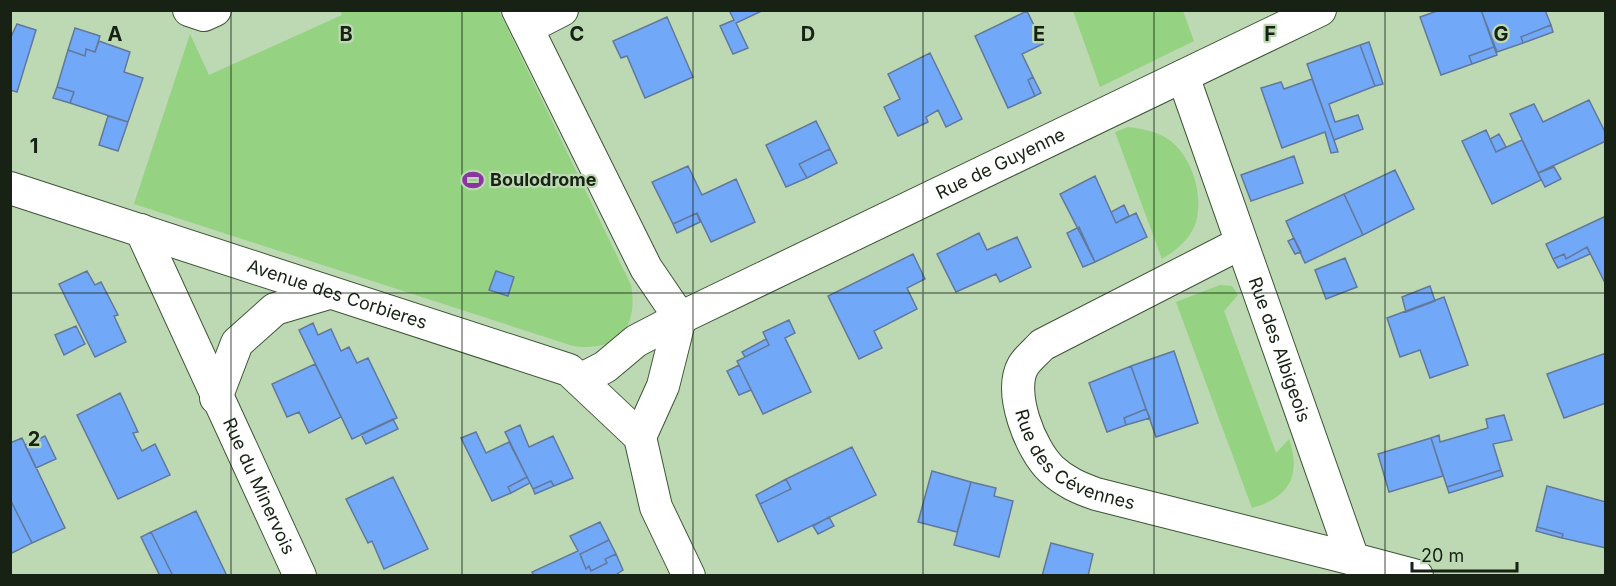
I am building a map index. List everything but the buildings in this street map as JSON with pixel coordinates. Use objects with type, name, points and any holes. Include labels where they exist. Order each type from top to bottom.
[{"type":"street","points":[[189,10],[204,15],[215,10]]},
{"type":"street","points":[[562,10],[523,19],[646,268],[680,318],[663,386],[640,437],[656,507],[689,576]]},
{"type":"street","name":"Rue de Guyenne","points":[[580,380],[605,367],[636,341],[680,318],[1320,10]]},
{"type":"street","name":"Rue des Albigeois","points":[[1183,76],[1353,559]]},
{"type":"street","name":"Avenue des Corbieres","points":[[10,188],[329,294],[569,370],[640,437]]},
{"type":"street","name":"Rue du Minervois","points":[[141,230],[216,398],[300,576]]},
{"type":"street","name":"Rue des Cévennes","points":[[1241,243],[1042,345],[1023,366],[1016,392],[1025,426],[1049,468],[1071,485],[1096,494],[1353,559]]},
{"type":"street","name":"Rue du Minervois","points":[[216,398],[237,343],[275,309],[329,294]]},
{"type":"street","points":[[1353,559],[1417,576]]},
{"type":"green space","points":[[340,11],[499,11],[631,285],[632,314],[622,334],[602,345],[573,346],[134,204],[190,34],[209,75],[342,15]]},
{"type":"green space","points":[[1073,11],[1183,11],[1194,41],[1100,87]]},
{"type":"green space","points":[[1128,127],[1154,132],[1168,139],[1184,156],[1194,179],[1198,204],[1194,227],[1181,245],[1162,259],[1115,132]]},
{"type":"green space","points":[[1220,285],[1232,286],[1238,295],[1224,311],[1276,453],[1289,439],[1293,452],[1294,464],[1289,484],[1275,498],[1252,508],[1176,302]]},
{"type":"place","name":"Boulodrome","points":[[473,180]]}]
